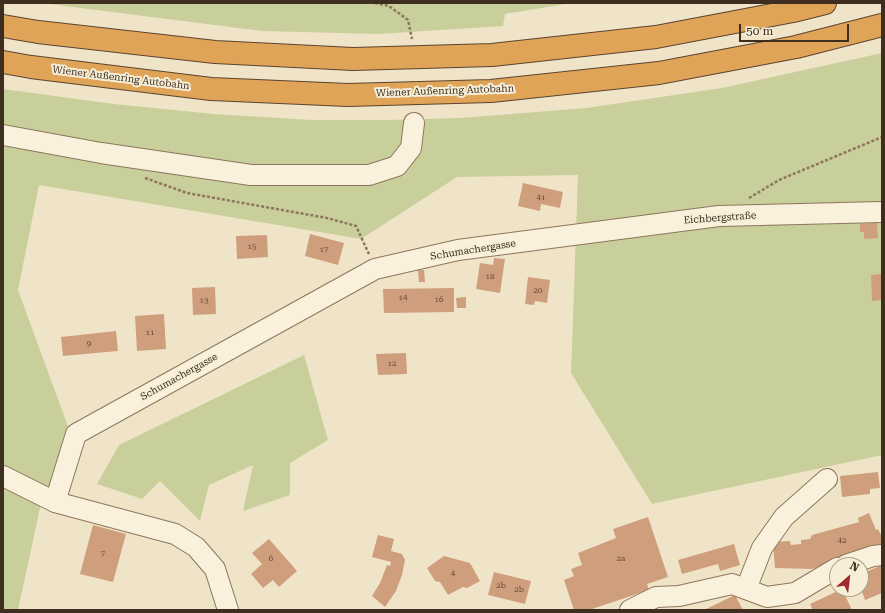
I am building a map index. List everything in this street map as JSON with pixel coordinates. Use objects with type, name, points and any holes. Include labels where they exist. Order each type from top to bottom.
[{"type":"highway","points":[[3,26],[38,32],[215,52],[353,59],[492,56],[656,37],[793,11],[825,3]]},
{"type":"highway","name":"Wiener Außenring Autobahn","points":[[3,62],[31,67],[211,89],[348,95],[491,91],[659,73],[796,47],[882,26]]},
{"type":"street","points":[[3,135],[101,153],[251,174],[369,175],[397,166],[411,148],[414,123]]},
{"type":"street","name":"Eichbergstraße","points":[[559,237],[719,216],[882,212]]},
{"type":"street","name":"Schumachergasse","points":[[55,502],[76,434],[375,269],[458,250],[559,237]]},
{"type":"street","points":[[3,476],[55,502],[175,534],[196,547],[215,569],[228,610]]},
{"type":"street","points":[[746,589],[762,548],[784,517],[827,480]]},
{"type":"street","points":[[869,557],[882,555]]},
{"type":"street","points":[[630,610],[656,597],[679,596],[732,584],[767,598],[795,593],[829,573]]},
{"type":"path","points":[[375,3],[389,6],[408,20],[412,39]]},
{"type":"path","points":[[746,200],[779,180],[882,137]]},
{"type":"path","points":[[145,178],[187,192],[327,218],[356,226],[375,269]]},
{"type":"green space","points":[[41,3],[572,3],[505,14],[503,26],[378,34],[262,31]]},
{"type":"green space","points":[[882,53],[882,455],[652,504],[571,373],[578,175],[457,177],[361,239],[39,185],[18,290],[70,432],[40,508],[18,610],[3,610],[3,89],[114,104],[214,114],[312,120],[461,118],[586,108],[722,88]]},
{"type":"green space","points":[[304,355],[328,440],[290,463],[290,495],[243,511],[253,465],[209,485],[200,521],[160,481],[142,499],[97,484],[119,445]]},
{"type":"building","points":[[523,183],[563,192],[560,208],[541,204],[540,211],[518,206]]},
{"type":"building","points":[[877,223],[878,238],[864,239],[864,232],[860,232],[860,224]]},
{"type":"building","points":[[310,234],[344,243],[338,265],[305,256]]},
{"type":"building","points":[[267,235],[268,257],[237,259],[236,236]]},
{"type":"building","points":[[494,258],[505,259],[500,293],[476,289],[480,263],[493,265]]},
{"type":"building","points":[[418,270],[424,270],[425,282],[419,282]]},
{"type":"building","points":[[882,274],[882,300],[872,301],[871,275]]},
{"type":"building","points":[[528,277],[550,280],[547,303],[535,301],[534,305],[525,304]]},
{"type":"building","points":[[215,287],[216,314],[193,315],[192,288]]},
{"type":"building","points":[[454,288],[454,312],[384,313],[383,289]]},
{"type":"building","points":[[466,297],[466,308],[457,308],[456,298]]},
{"type":"building","points":[[164,314],[166,349],[137,351],[135,316]]},
{"type":"building","points":[[116,331],[118,351],[63,356],[61,337]]},
{"type":"building","points":[[406,353],[407,374],[378,375],[376,354]]},
{"type":"building","points":[[878,472],[880,488],[870,489],[870,494],[842,497],[840,476]]},
{"type":"building","points":[[869,513],[876,530],[878,529],[882,537],[882,544],[863,551],[862,549],[845,554],[846,557],[829,557],[829,564],[812,569],[775,568],[773,542],[790,541],[791,545],[801,544],[801,540],[810,539],[812,535],[859,522],[858,518]]},
{"type":"building","points":[[648,517],[668,577],[647,584],[649,590],[589,610],[574,610],[564,580],[574,576],[571,569],[582,565],[578,553],[616,538],[613,529]]},
{"type":"building","points":[[93,525],[126,534],[113,582],[80,574]]},
{"type":"building","points":[[378,535],[394,539],[391,551],[402,554],[405,560],[402,575],[396,591],[385,607],[372,596],[380,583],[387,565],[390,566],[391,562],[372,557]]},
{"type":"building","points":[[269,539],[297,571],[279,587],[273,580],[263,588],[251,574],[262,564],[252,553]]},
{"type":"building","points":[[734,544],[740,565],[720,571],[718,564],[682,574],[678,560]]},
{"type":"building","points":[[444,556],[470,563],[480,581],[467,588],[463,587],[448,595],[440,582],[435,581],[427,568]]},
{"type":"building","points":[[882,565],[882,593],[865,600],[864,597],[869,597],[869,571]]},
{"type":"building","points":[[494,572],[531,581],[525,604],[488,595]]},
{"type":"building","points":[[735,595],[743,610],[704,610]]},
{"type":"building","points":[[829,595],[829,597],[846,597],[852,610],[813,610],[810,604]]}]
